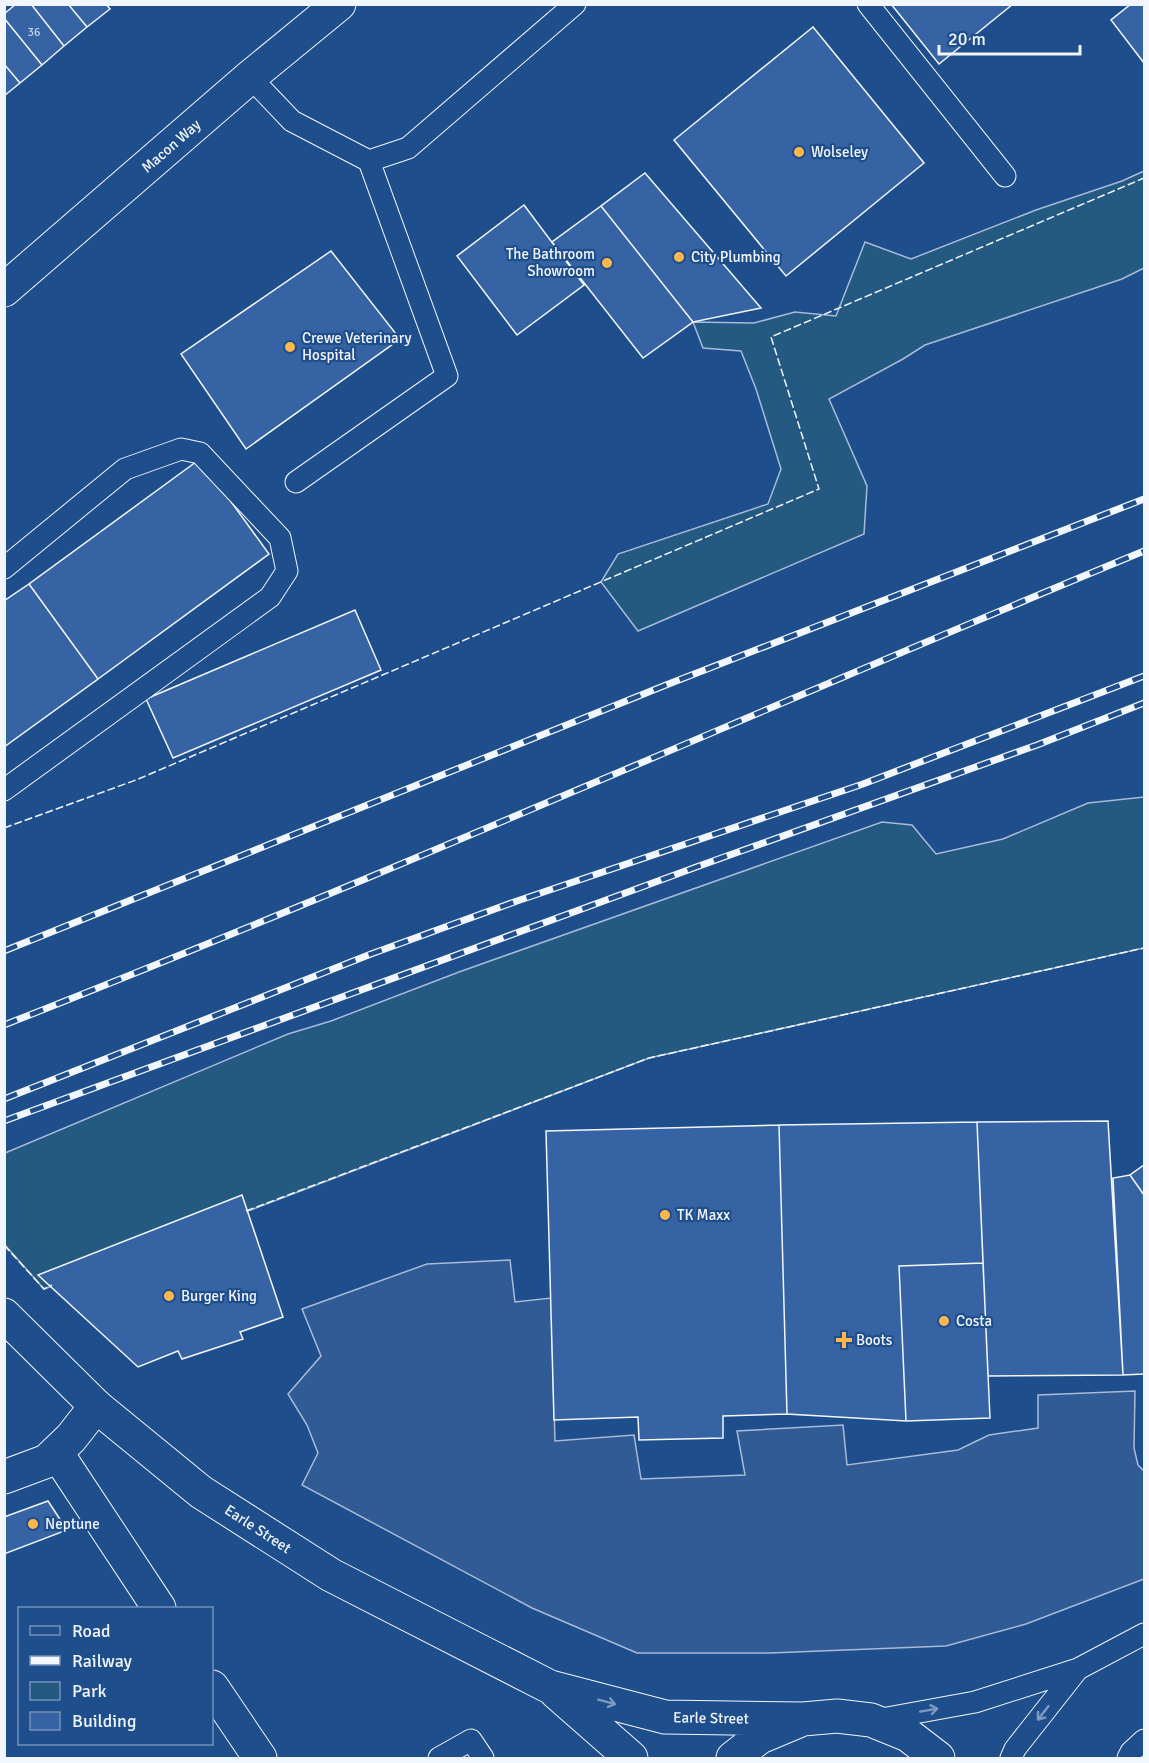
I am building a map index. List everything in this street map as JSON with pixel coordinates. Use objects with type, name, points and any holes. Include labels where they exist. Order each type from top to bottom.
[{"type":"main road","name":"Macon Way","points":[[4,290],[250,77],[339,4]]},
{"type":"main road","name":"Earle Street","points":[[4,1315],[96,1406],[201,1492],[331,1575],[550,1687],[666,1718],[803,1719]]},
{"type":"main road","points":[[4,1477],[47,1461],[71,1438],[96,1406]]},
{"type":"main road","points":[[56,1452],[158,1607]]},
{"type":"main road","name":"Earle Street","points":[[550,1687],[631,1758]]},
{"type":"main road","points":[[213,1688],[260,1758]]},
{"type":"main road","points":[[733,1758],[760,1737],[803,1719],[837,1716],[871,1720],[908,1735],[938,1758]]},
{"type":"lane","points":[[369,161],[408,147],[576,4]]},
{"type":"lane","points":[[868,4],[1005,176]]},
{"type":"lane","points":[[250,77],[292,121],[369,161],[447,376],[296,482]]},
{"type":"lane","points":[[4,568],[125,469],[181,449],[200,453],[280,538],[287,571],[270,597],[4,790]]},
{"type":"lane","points":[[871,1720],[975,1702],[1078,1669],[1144,1634]]},
{"type":"lane","points":[[1011,1758],[1015,1749],[1078,1669]]},
{"type":"lane","points":[[439,1758],[471,1740],[483,1758]]},
{"type":"lane","points":[[1128,1758],[1144,1740]]},
{"type":"green space","points":[[1144,171],[1144,268],[1122,279],[925,345],[829,399],[867,486],[864,534],[638,631],[601,582],[618,554],[768,504],[781,469],[756,389],[741,351],[703,348],[693,322],[754,323],[795,312],[836,316],[865,242],[911,259]]},
{"type":"green space","points":[[1144,797],[1144,948],[649,1058],[44,1289],[5,1245],[5,1153],[288,1034],[331,1021],[459,972],[882,822],[912,825],[936,854],[1003,839],[1088,803]]},
{"type":"shaded area","points":[[510,1260],[515,1302],[551,1298],[555,1441],[634,1435],[641,1479],[745,1475],[737,1431],[843,1425],[847,1465],[958,1450],[989,1435],[1038,1428],[1038,1395],[1135,1391],[1134,1448],[1138,1465],[1144,1471],[1144,1579],[1026,1624],[946,1646],[770,1653],[637,1653],[532,1608],[302,1485],[318,1453],[307,1425],[288,1394],[321,1356],[302,1309],[427,1264]]},
{"type":"building","points":[[16,4],[31,4],[64,46],[42,65],[4,18],[4,14]]},
{"type":"building","points":[[31,4],[68,4],[87,27],[64,46]]},
{"type":"building","points":[[68,4],[106,4],[110,9],[87,27]]},
{"type":"building","points":[[891,4],[1013,4],[939,64]]},
{"type":"building","points":[[1131,4],[1144,4],[1144,63],[1111,20]]},
{"type":"building","points":[[4,18],[42,65],[20,83],[4,64]]},
{"type":"building","name":"Wolseley","points":[[813,27],[924,163],[786,276],[674,140]]},
{"type":"building","points":[[4,64],[20,83],[4,96]]},
{"type":"building","name":"City Plumbing","points":[[645,173],[761,308],[693,322],[601,206]]},
{"type":"building","points":[[524,205],[584,285],[517,335],[457,256]]},
{"type":"building","name":"The Bathroom Showroom","points":[[601,206],[693,322],[643,358],[552,242]]},
{"type":"building","name":"Crewe Veterinary Hospital","points":[[331,251],[400,339],[246,449],[181,354]]},
{"type":"building","points":[[200,459],[269,554],[98,679],[29,584]]},
{"type":"building","points":[[29,584],[98,679],[4,747],[4,601]]},
{"type":"building","points":[[355,610],[381,670],[173,758],[146,699]]},
{"type":"building","points":[[1108,1121],[1123,1375],[988,1376],[977,1122]]},
{"type":"building","name":"Boots","points":[[977,1122],[983,1263],[899,1266],[906,1421],[787,1414],[779,1125]]},
{"type":"building","name":"TK Maxx","points":[[779,1125],[787,1414],[723,1416],[723,1438],[639,1440],[638,1417],[554,1420],[546,1131]]},
{"type":"building","points":[[1144,1165],[1144,1195],[1130,1175]]},
{"type":"building","points":[[1130,1175],[1144,1195],[1144,1374],[1123,1375],[1113,1178]]},
{"type":"building","name":"Burger King","points":[[242,1195],[283,1317],[240,1332],[243,1339],[182,1359],[178,1351],[138,1367],[38,1275]]},
{"type":"building","name":"Costa","points":[[983,1263],[990,1418],[906,1421],[899,1266]]},
{"type":"building","name":"Neptune","points":[[48,1501],[67,1530],[4,1554],[4,1517]]},
{"type":"railway","points":[[4,951],[666,685],[1144,499]]},
{"type":"railway","points":[[4,1025],[433,851],[1144,551]]},
{"type":"railway","points":[[4,1099],[371,954],[517,901],[863,784],[1144,676]]},
{"type":"railway","points":[[4,1121],[699,866],[1037,745],[1144,703]]},
{"type":"fence","points":[[4,828],[136,780],[819,489],[771,337],[1144,178]]},
{"type":"fence","points":[[246,1211],[649,1058],[1144,948]]},
{"type":"fence","points":[[4,1245],[44,1289],[52,1285]]},
{"type":"place","name":"Wolseley","points":[[799,152]]},
{"type":"place","name":"City Plumbing","points":[[679,257]]},
{"type":"place","name":"The Bathroom Showroom","points":[[607,263]]},
{"type":"place","name":"Crewe Veterinary Hospital","points":[[290,347]]},
{"type":"place","name":"TK Maxx","points":[[665,1215]]},
{"type":"place","name":"Burger King","points":[[169,1296]]},
{"type":"place","name":"Costa","points":[[944,1321]]},
{"type":"place","name":"Boots","points":[[844,1340]]},
{"type":"place","name":"Neptune","points":[[33,1524]]}]
